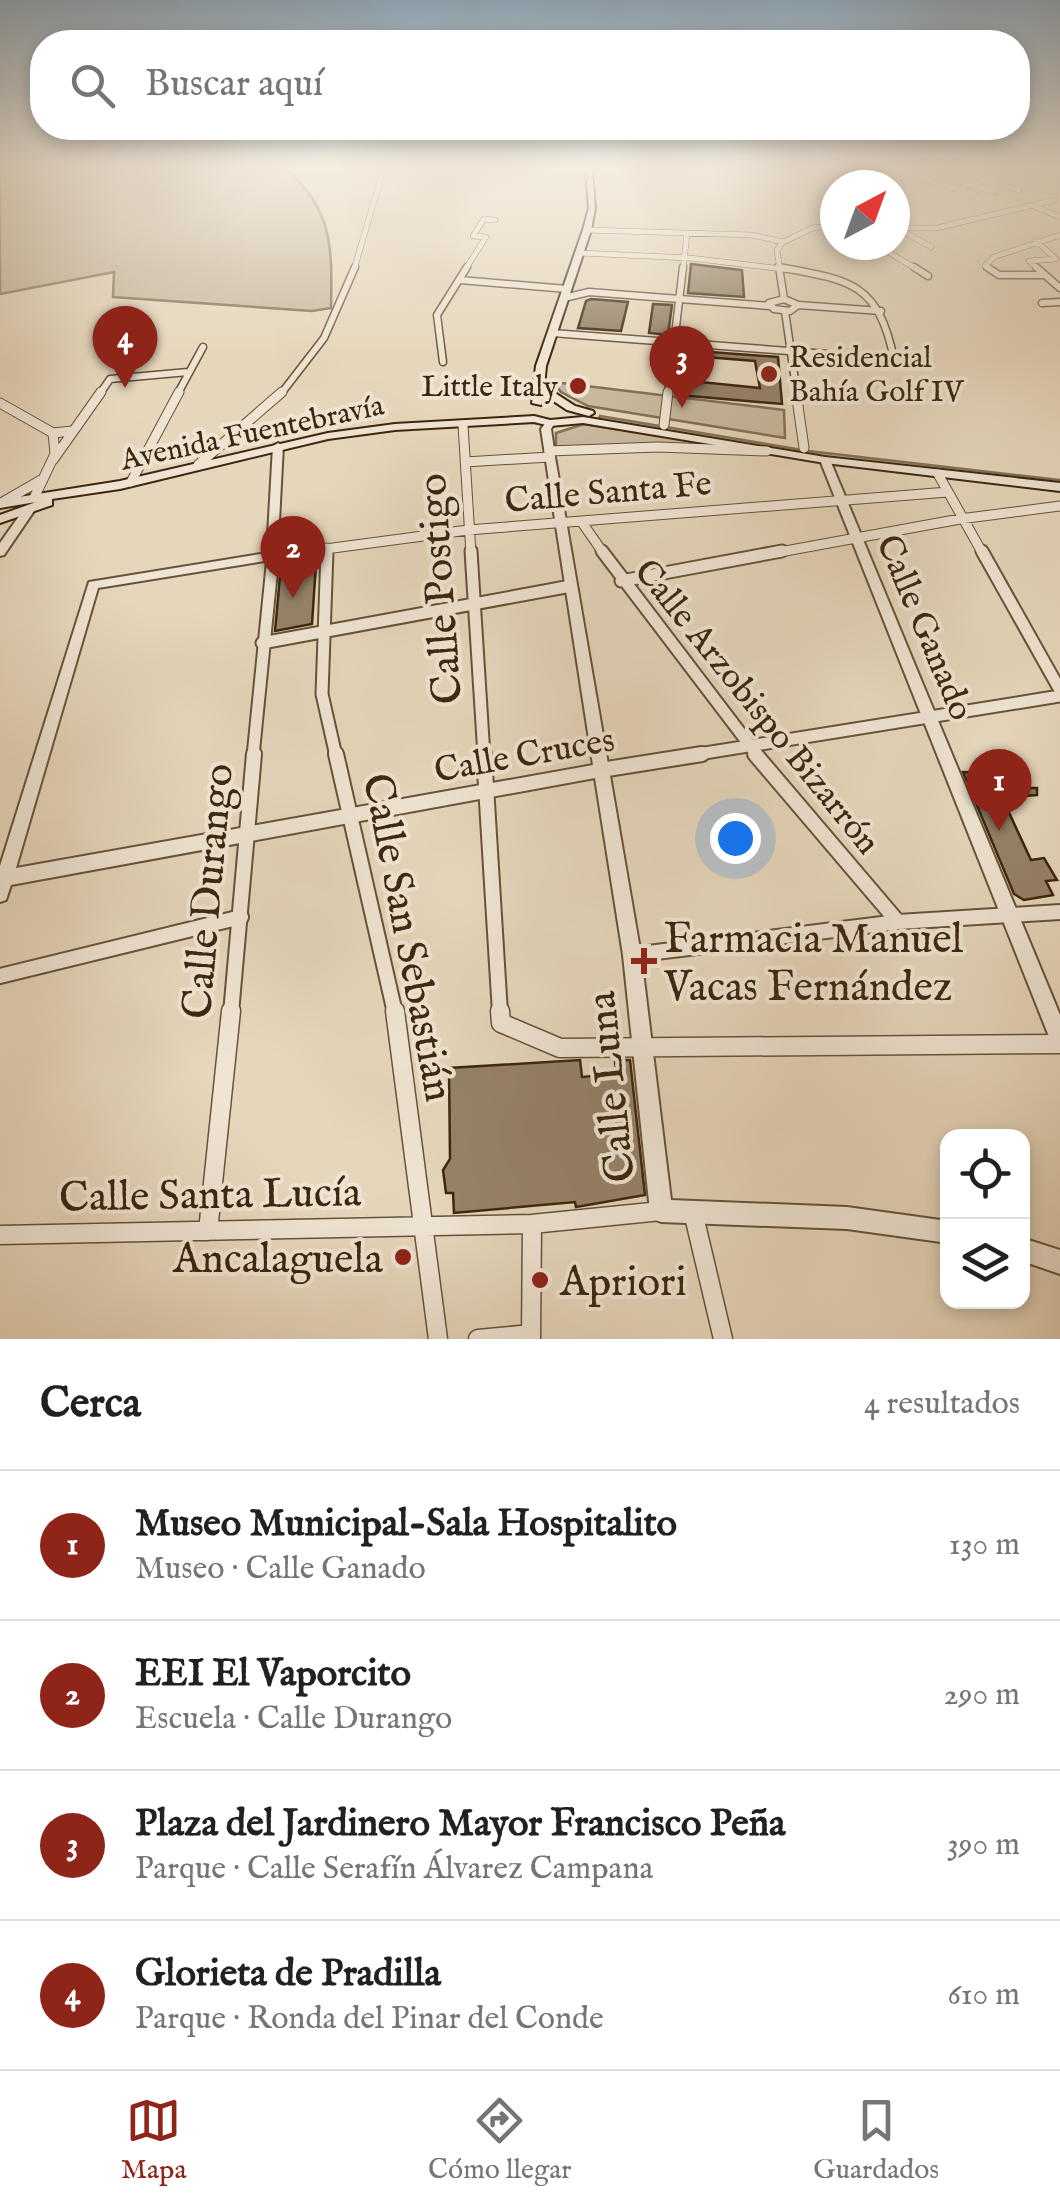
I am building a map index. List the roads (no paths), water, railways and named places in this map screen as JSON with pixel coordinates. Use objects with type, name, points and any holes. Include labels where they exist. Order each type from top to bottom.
[{"type":"main road","points":[[587,232],[540,366],[534,410],[550,423],[566,410],[804,448],[1060,478]]},
{"type":"main road","points":[[540,388],[566,410],[767,451],[1060,487]]},
{"type":"main road","name":"Avenida Fuentebravía","points":[[31,504],[278,446],[366,430],[463,425],[503,421],[534,410],[566,410]]},
{"type":"main road","points":[[0,503],[31,504]]},
{"type":"main road","points":[[0,520],[31,504]]},
{"type":"street","points":[[198,465],[234,443],[290,387],[334,324],[348,293],[366,232]]},
{"type":"street","points":[[443,362],[437,315],[486,237],[473,236],[475,232]]},
{"type":"street","points":[[670,232],[752,235],[784,242]]},
{"type":"street","points":[[784,299],[778,250],[784,242],[809,232]]},
{"type":"street","points":[[664,425],[687,233]]},
{"type":"street","points":[[910,236],[930,247]]},
{"type":"street","points":[[1045,275],[999,275],[985,266],[994,257],[1060,236]]},
{"type":"street","points":[[1040,240],[1060,250]]},
{"type":"street","points":[[1040,240],[1057,256],[1029,261],[1060,288]]},
{"type":"street","points":[[1022,246],[1051,259]]},
{"type":"street","points":[[552,332],[894,359],[882,313],[873,299],[837,279],[780,268],[580,253]]},
{"type":"street","points":[[902,260],[928,276]]},
{"type":"street","points":[[460,280],[770,304],[785,311],[798,307],[882,313]]},
{"type":"street","points":[[567,289],[590,290]]},
{"type":"street","points":[[770,304],[784,299],[798,307]]},
{"type":"street","points":[[1042,302],[1060,302]]},
{"type":"street","points":[[785,311],[804,448]]},
{"type":"street","points":[[131,482],[204,347]]},
{"type":"street","points":[[0,552],[53,460],[110,379],[188,372]]},
{"type":"street","points":[[0,403],[53,433],[72,431]]},
{"type":"street","name":"Calle Luna","points":[[550,423],[546,429],[632,955],[661,1211]]},
{"type":"street","name":"Calle Postigo","points":[[463,425],[500,1023],[560,1048],[1060,1042]]},
{"type":"street","points":[[53,433],[53,460]]},
{"type":"street","points":[[234,443],[238,452],[250,453]]},
{"type":"street","points":[[2,884],[93,585],[273,556],[278,446]]},
{"type":"street","points":[[466,462],[658,447],[767,451]]},
{"type":"street","name":"Calle Ganado","points":[[824,460],[932,718],[1060,1042]]},
{"type":"street","points":[[938,474],[1060,693]]},
{"type":"street","points":[[0,503],[44,477]]},
{"type":"street","name":"Calle Santa Fe","points":[[273,556],[468,530],[948,492]]},
{"type":"street","points":[[622,581],[960,519],[1060,506]]},
{"type":"street","points":[[0,520],[7,528],[8,538]]},
{"type":"street","name":"Calle Arzobispo Bizarrón","points":[[581,521],[746,747],[898,922]]},
{"type":"street","name":"Calle San Sebastián","points":[[328,548],[322,694],[398,1030],[438,1339]]},
{"type":"street","name":"Calle Durango","points":[[208,1231],[273,556]]},
{"type":"street","points":[[262,643],[571,586]]},
{"type":"street","name":"Calle Cruces","points":[[2,884],[350,815],[1060,693]]},
{"type":"street","points":[[632,955],[898,922],[1060,912]]},
{"type":"street","points":[[0,976],[240,917]]},
{"type":"street","points":[[661,1211],[847,1218],[940,1231]]},
{"type":"street","name":"Calle Santa Lucía","points":[[0,1235],[532,1224],[661,1211]]},
{"type":"street","points":[[694,1212],[723,1339]]},
{"type":"street","points":[[478,1339],[531,1336],[532,1224]]},
{"type":"street","points":[[1030,1252],[1060,1262]]},
{"type":"place","name":"Residencial Bahía Golf IV","points":[[769,374]]},
{"type":"place","name":"Little Italy","points":[[578,386]]},
{"type":"place","name":"Glorieta de Pradilla","points":[[125,388]]},
{"type":"place","name":"Plaza del Jardinero Mayor Francisco Peña","points":[[682,408]]},
{"type":"place","name":"EEI El Vaporcito","points":[[293,598]]},
{"type":"place","name":"Museo Municipal-Sala Hospitalito","points":[[999,831]]},
{"type":"place","name":"Farmacia Manuel Vacas Fernández","points":[[644,961]]},
{"type":"place","name":"Ancalaguela","points":[[403,1257]]},
{"type":"place","name":"Apriori","points":[[540,1280]]}]
